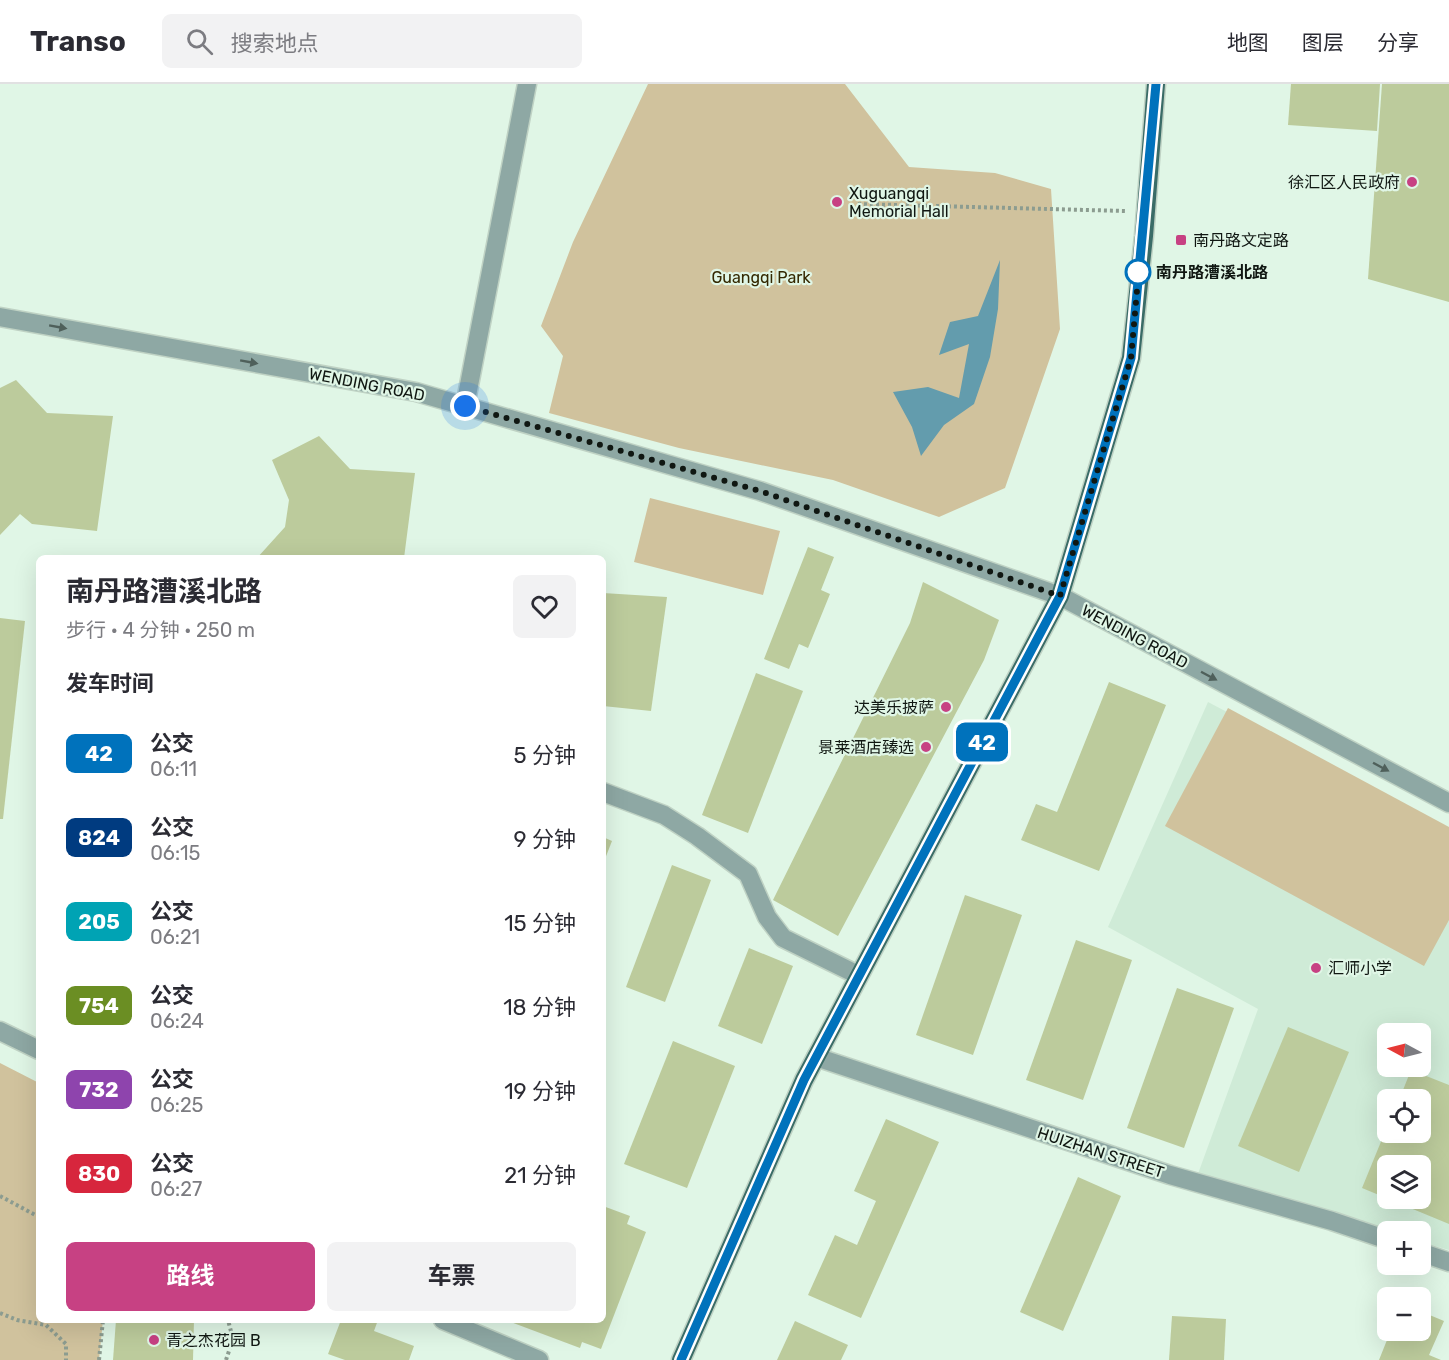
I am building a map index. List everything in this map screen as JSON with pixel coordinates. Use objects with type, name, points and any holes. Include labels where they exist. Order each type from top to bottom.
[{"type":"main road","points":[[681,1360],[816,1057],[1060,596],[1131,358],[1156,84]]},
{"type":"street","points":[[465,406],[527,84]]},
{"type":"street","name":"WENDING ROAD","points":[[0,317],[416,392],[760,491],[1060,596],[1449,803]]},
{"type":"street","points":[[606,793],[664,815],[697,837],[748,874],[767,917],[783,938],[858,975]]},
{"type":"street","points":[[0,1031],[36,1049]]},
{"type":"street","name":"HUIZHAN STREET","points":[[816,1057],[1170,1175],[1332,1221],[1377,1236]]},
{"type":"street","points":[[1431,1256],[1449,1262]]},
{"type":"street","points":[[450,1323],[539,1360]]},
{"type":"path","points":[[858,204],[1144,212]]},
{"type":"path","points":[[0,1196],[36,1215]]},
{"type":"path","points":[[0,1313],[17,1320],[46,1325],[66,1344],[66,1360]]},
{"type":"path","points":[[99,1360],[104,1323]]},
{"type":"path","points":[[226,1360],[233,1339],[229,1323]]},
{"type":"shaded area","name":"汇师小学","points":[[1208,702],[1449,829],[1449,1250],[1431,1245],[1431,1221],[1377,1221],[1377,1229],[1195,1182],[1258,1009],[1108,927]]},
{"type":"green space","name":"Guangqi Park","points":[[648,84],[845,84],[909,167],[995,173],[1051,189],[1060,329],[1005,488],[939,517],[833,480],[679,448],[549,413],[563,356],[541,326],[573,242]]},
{"type":"green space","points":[[650,498],[780,531],[763,595],[634,562]]},
{"type":"green space","points":[[1228,708],[1449,827],[1449,920],[1424,966],[1165,826]]},
{"type":"green space","points":[[0,1063],[36,1081],[36,1323],[103,1323],[99,1360],[0,1360]]},
{"type":"water","points":[[1000,260],[998,309],[990,357],[974,404],[944,425],[921,456],[912,427],[893,392],[928,387],[959,398],[969,344],[939,355],[950,322],[978,316]]},
{"type":"building","points":[[1291,84],[1380,84],[1377,131],[1288,125]]},
{"type":"building","name":"徐汇区人民政府","points":[[1382,84],[1449,84],[1449,302],[1368,279]]},
{"type":"building","points":[[16,380],[47,413],[113,416],[97,531],[32,524],[20,514],[0,535],[0,388]]},
{"type":"building","points":[[319,436],[350,469],[415,473],[404,555],[260,555],[285,527],[289,500],[272,460]]},
{"type":"building","points":[[808,547],[834,557],[821,590],[830,594],[808,648],[799,644],[789,669],[764,659]]},
{"type":"building","points":[[923,582],[999,620],[984,660],[838,936],[773,900],[910,623]]},
{"type":"building","points":[[606,593],[667,597],[651,711],[606,706]]},
{"type":"building","points":[[0,618],[25,621],[3,819],[0,819]]},
{"type":"building","points":[[756,673],[803,691],[748,833],[702,815]]},
{"type":"building","points":[[1109,682],[1166,705],[1099,871],[1021,840],[1036,804],[1057,812]]},
{"type":"building","points":[[606,838],[612,841],[606,856]]},
{"type":"building","points":[[672,865],[711,880],[665,1002],[626,987]]},
{"type":"building","points":[[965,895],[1022,915],[973,1055],[916,1035]]},
{"type":"building","points":[[1076,940],[1132,960],[1083,1100],[1026,1080]]},
{"type":"building","points":[[749,948],[793,966],[762,1044],[718,1026]]},
{"type":"building","points":[[1177,988],[1234,1008],[1184,1148],[1127,1128]]},
{"type":"building","points":[[1288,1027],[1349,1052],[1299,1172],[1238,1146]]},
{"type":"building","points":[[673,1041],[735,1066],[687,1188],[624,1164]]},
{"type":"building","points":[[1408,1077],[1429,1077],[1449,1085],[1449,1224],[1413,1209],[1431,1209],[1431,1155],[1377,1155],[1377,1194],[1362,1188],[1380,1143],[1431,1143],[1431,1089],[1403,1089]]},
{"type":"building","points":[[886,1119],[939,1142],[861,1318],[808,1295],[835,1235],[857,1245],[876,1201],[854,1191]]},
{"type":"building","points":[[1078,1177],[1121,1196],[1063,1331],[1020,1312]]},
{"type":"building","points":[[606,1207],[630,1216],[627,1224],[646,1232],[601,1349],[582,1342],[580,1348],[513,1323],[606,1323]]},
{"type":"building","points":[[1172,1316],[1226,1319],[1224,1360],[1169,1360]]},
{"type":"building","points":[[1431,1316],[1444,1321],[1429,1355],[1441,1360],[1379,1360],[1387,1341],[1431,1341]]},
{"type":"building","points":[[795,1321],[848,1345],[841,1360],[777,1360]]},
{"type":"building","name":"青之杰花园 B","points":[[116,1323],[194,1323],[193,1360],[113,1360]]},
{"type":"building","points":[[340,1323],[377,1323],[374,1331],[414,1346],[409,1360],[345,1360],[328,1354]]},
{"type":"bus line","name":"42","points":[[681,1360],[804,1080],[1060,596],[1131,358],[1144,236],[1144,212],[1156,84]]},
{"type":"place","name":"徐汇区人民政府","points":[[1412,182]]},
{"type":"place","name":"Xuguangqi Memorial Hall","points":[[837,202]]},
{"type":"place","name":"南丹路文定路","points":[[1181,240]]},
{"type":"place","name":"南丹路漕溪北路","points":[[1138,272]]},
{"type":"place","name":"达美乐披萨","points":[[946,707]]},
{"type":"place","name":"景莱酒店臻选","points":[[926,747]]},
{"type":"place","name":"汇师小学","points":[[1316,968]]},
{"type":"place","name":"青之杰花园 B","points":[[154,1340]]},
{"type":"route","points":[[465,406],[760,491],[1060,596],[1131,358],[1139,268],[1138,272]]}]
